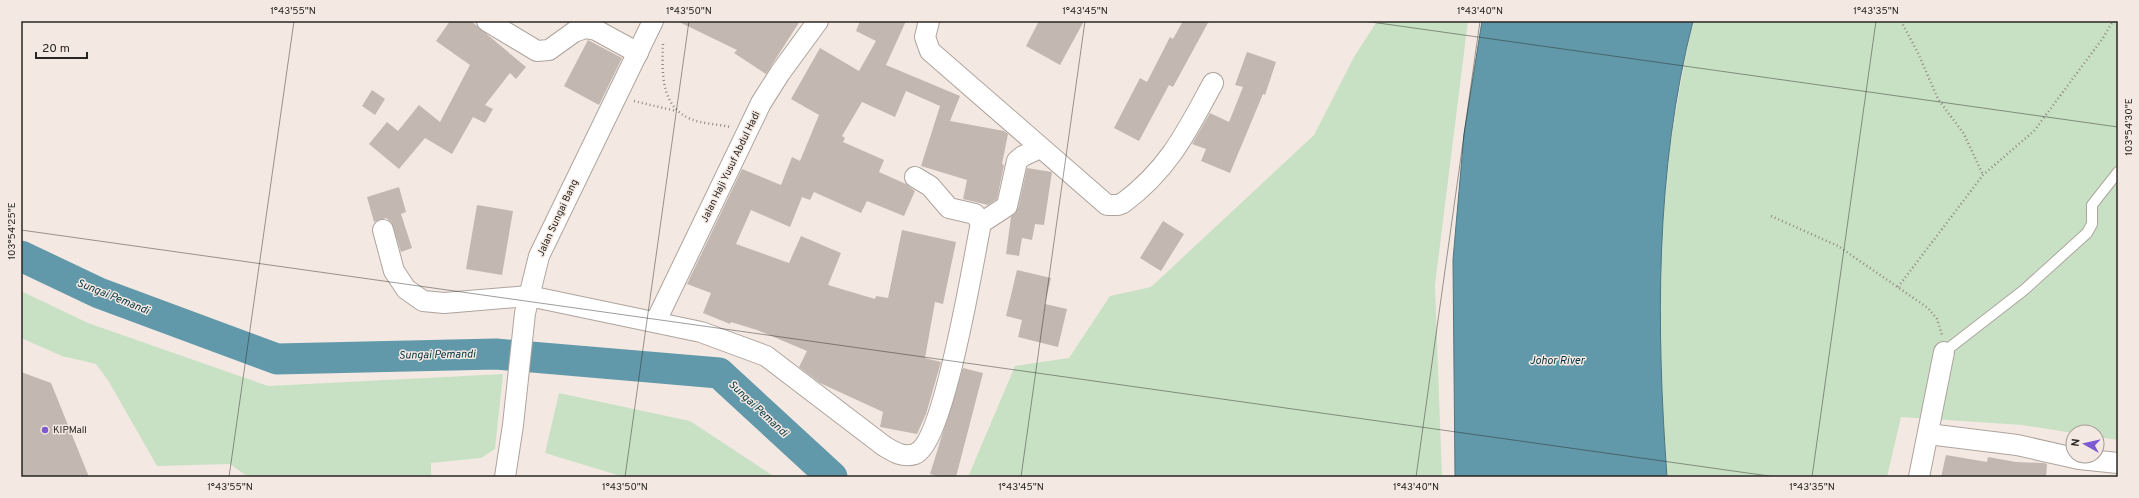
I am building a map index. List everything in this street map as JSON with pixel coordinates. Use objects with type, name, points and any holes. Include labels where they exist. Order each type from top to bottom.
[{"type":"street","points":[[488,21],[537,50],[549,50],[574,32],[585,28],[596,30],[638,53]]},
{"type":"street","name":"Jalan Haji Yusuf Abdul Hadi","points":[[656,321],[748,130],[780,73],[818,21]]},
{"type":"street","points":[[929,21],[925,37],[930,51],[1101,202],[1107,205],[1118,205],[1139,191],[1157,174],[1179,145],[1213,83]]},
{"type":"street","name":"Jalan Sungai Bang","points":[[505,477],[513,425],[527,304],[539,256],[638,53],[658,29]]},
{"type":"street","points":[[980,223],[1007,206],[1017,161],[1023,156],[1040,148]]},
{"type":"street","points":[[383,230],[394,272],[406,289],[423,300],[444,303],[527,304],[656,321],[702,332],[766,356],[884,446],[903,456],[916,453],[926,443],[947,389],[980,223],[975,214],[949,208],[930,186],[915,177]]},
{"type":"street","points":[[1919,477],[1944,352]]},
{"type":"street","points":[[1928,434],[2017,445],[2079,459],[2118,463]]},
{"type":"lane","points":[[1944,352],[2024,290],[2087,233],[2092,224],[2092,205],[2118,172]]},
{"type":"path","points":[[1901,21],[1918,53],[1938,99],[1964,134],[1983,175]]},
{"type":"path","points":[[1898,287],[1983,175],[2034,131],[2103,38],[2113,21]]},
{"type":"path","points":[[658,29],[662,73],[666,94],[676,111]]},
{"type":"path","points":[[616,97],[676,111],[691,119],[748,130]]},
{"type":"path","points":[[1771,216],[1838,246],[1928,308],[1937,319],[1942,334],[1944,352]]},
{"type":"green space","points":[[1377,21],[1468,21],[1435,285],[1442,477],[968,477],[1015,366],[1069,358],[1110,296],[1151,287],[1314,135],[1354,57]]},
{"type":"green space","points":[[1693,21],[2118,21],[2118,440],[2105,438],[2105,424],[2065,424],[2065,432],[2022,425],[1901,417],[1887,477],[1667,477],[1662,407],[1659,301],[1661,230],[1666,173],[1680,86]]},
{"type":"green space","points":[[21,291],[88,323],[268,386],[503,374],[495,449],[481,458],[431,463],[431,477],[248,477],[230,464],[157,466],[109,382],[96,364],[62,356],[21,338]]},
{"type":"green space","points":[[559,393],[690,421],[775,477],[624,477],[545,453]]},
{"type":"water","name":"Johor River","points":[[1482,21],[1693,21],[1671,134],[1665,191],[1660,305],[1663,420],[1667,477],[1455,477],[1453,260],[1464,134]]},
{"type":"building","points":[[450,21],[471,21],[526,67],[516,79],[510,73],[485,105],[493,109],[485,123],[473,117],[452,154],[425,138],[399,169],[369,144],[387,122],[398,131],[419,105],[440,122],[470,65],[436,41]]},
{"type":"building","points":[[677,21],[800,21],[766,74],[734,53],[737,50]]},
{"type":"building","points":[[860,21],[906,21],[886,65],[960,96],[950,121],[1004,131],[1008,134],[1002,164],[1004,165],[997,199],[988,205],[963,199],[967,180],[921,166],[940,106],[906,91],[895,117],[862,102],[842,136],[845,138],[843,142],[884,160],[879,172],[906,184],[915,191],[904,216],[867,201],[861,213],[814,192],[810,200],[802,197],[790,227],[751,210],[736,244],[789,263],[801,236],[841,253],[828,285],[875,299],[876,296],[888,298],[902,230],[956,242],[943,304],[935,302],[925,358],[941,362],[926,414],[917,434],[880,427],[883,412],[820,383],[799,367],[807,351],[757,330],[731,322],[730,324],[703,313],[711,293],[687,284],[742,169],[781,185],[792,157],[800,161],[819,115],[791,99],[820,48],[859,71],[876,41],[856,31]]},
{"type":"building","points":[[1039,21],[1084,21],[1060,65],[1026,46]]},
{"type":"building","points":[[1183,21],[1209,21],[1173,87],[1169,85],[1139,141],[1114,128],[1140,78],[1147,82],[1170,37],[1173,39]]},
{"type":"building","points":[[588,40],[622,58],[599,105],[564,86]]},
{"type":"building","points":[[1247,52],[1276,62],[1265,95],[1263,94],[1230,173],[1201,161],[1206,149],[1192,144],[1210,113],[1229,122],[1243,87],[1235,85]]},
{"type":"building","points":[[372,90],[385,99],[375,115],[362,106]]},
{"type":"building","points":[[1027,168],[1052,172],[1044,225],[1035,224],[1032,240],[1022,238],[1019,256],[1006,254],[1011,217],[1018,208]]},
{"type":"building","points":[[399,187],[406,212],[401,214],[412,248],[401,252],[391,222],[386,218],[374,222],[367,197]]},
{"type":"building","points":[[477,205],[513,211],[502,275],[466,269]]},
{"type":"building","points":[[1163,221],[1184,234],[1161,271],[1140,258]]},
{"type":"building","points":[[1017,270],[1051,278],[1045,304],[1067,309],[1058,347],[1018,337],[1022,320],[1006,316]]},
{"type":"building","points":[[963,368],[983,373],[956,477],[942,477],[930,474]]},
{"type":"building","name":"KIPMall","points":[[21,372],[51,383],[89,477],[21,477]]},
{"type":"building","points":[[1946,455],[1987,462],[1988,457],[2016,462],[2044,463],[2047,464],[2046,477],[1941,477]]},
{"type":"waterway","name":"Sungai Pemandi","points":[[21,256],[99,293],[277,359],[496,354],[719,373],[832,477]]},
{"type":"place","name":"KIPMall","points":[[45,430]]}]
